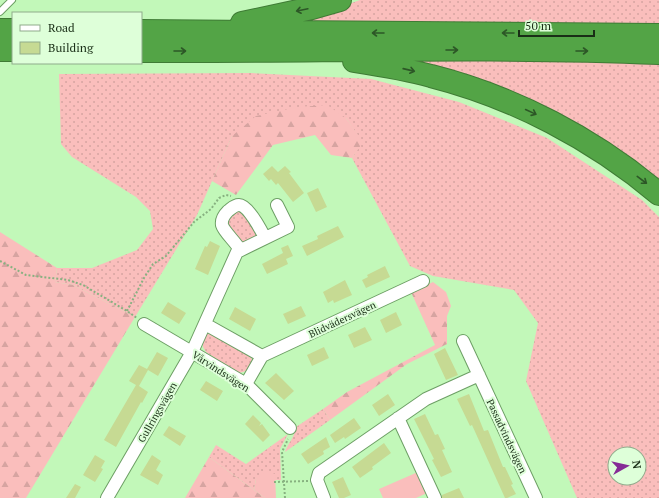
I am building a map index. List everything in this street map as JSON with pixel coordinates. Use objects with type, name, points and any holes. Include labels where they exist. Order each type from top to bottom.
[{"type":"highway","points":[[200,31],[312,8],[340,0]]},
{"type":"highway","points":[[0,30],[12,30]]},
{"type":"highway","points":[[142,31],[659,35]]},
{"type":"highway","points":[[0,50],[12,50]]},
{"type":"highway","points":[[142,51],[406,50],[619,51],[659,53]]},
{"type":"highway","points":[[259,51],[347,60],[399,68],[464,86],[530,112],[565,129],[601,151],[659,194]]},
{"type":"street","points":[[265,238],[254,219],[244,206],[235,206],[225,214],[222,221],[223,228],[240,250],[288,227],[277,205]]},
{"type":"street","name":"Gullringsvägen","points":[[107,498],[192,352],[236,252],[240,250]]},
{"type":"street","name":"Blidvädersvägen","points":[[262,356],[423,281]]},
{"type":"street","name":"Vårvindsvägen","points":[[144,324],[246,384],[290,428]]},
{"type":"street","points":[[204,324],[262,356],[246,384]]},
{"type":"street","name":"Passadvindsvägen","points":[[463,341],[536,498]]},
{"type":"street","points":[[324,498],[317,480],[319,474],[426,399],[479,375]]},
{"type":"street","points":[[398,418],[435,498]]},
{"type":"lane","points":[[0,12],[12,0]]},
{"type":"path","points":[[127,310],[153,264],[166,256],[175,247],[187,230],[211,209],[219,198],[226,195],[233,197],[240,205]]},
{"type":"path","points":[[0,261],[26,276],[55,278],[83,284],[127,310],[144,324]]},
{"type":"path","points":[[285,498],[282,452],[290,437],[290,428]]},
{"type":"path","points":[[274,482],[317,480]]},
{"type":"green space","points":[[360,0],[659,0],[659,24],[301,21]]},
{"type":"green space","points":[[410,59],[659,62],[659,185]]},
{"type":"green space","points":[[251,73],[371,79],[459,102],[547,138],[642,200],[659,217],[659,498],[577,498],[526,381],[538,323],[514,290],[433,276],[410,266],[352,158],[362,142],[346,118],[232,136],[197,215],[135,317],[73,285],[55,282],[57,268],[92,268],[137,250],[153,229],[150,211],[136,197],[72,157],[61,144],[59,74]]},
{"type":"green space","points":[[327,105],[346,118],[363,142],[352,158],[331,155],[315,135],[273,145],[236,195],[212,181],[232,136],[256,116],[298,107]]},
{"type":"green space","points":[[242,210],[257,235],[257,237],[245,243],[240,241],[228,230],[226,219],[233,211]]},
{"type":"green space","points":[[0,232],[57,268],[55,282],[73,285],[135,317],[26,498],[0,498]]},
{"type":"green space","points":[[433,282],[446,292],[451,306],[447,316],[447,344],[407,364],[330,420],[323,409],[347,392],[435,345],[411,292]]},
{"type":"green space","points":[[214,333],[249,353],[252,363],[249,369],[238,373],[206,352],[203,347],[203,339],[207,334]]},
{"type":"green space","points":[[323,409],[330,420],[285,452],[296,427]]},
{"type":"green space","points":[[288,434],[280,449],[281,480],[275,480],[275,474],[256,479],[254,490],[209,457],[216,445],[246,464]]},
{"type":"green space","points":[[209,457],[265,498],[185,498]]},
{"type":"green space","points":[[267,471],[275,474],[276,498],[265,498],[254,490],[256,479]]},
{"type":"green space","points":[[418,472],[427,493],[416,498],[383,498],[379,489]]},
{"type":"building","points":[[272,166],[278,172],[285,166],[291,172],[289,173],[304,193],[293,202],[278,183],[276,185],[271,179],[269,181],[263,174]]},
{"type":"building","points":[[318,188],[327,207],[316,212],[307,193]]},
{"type":"building","points":[[338,226],[344,237],[307,256],[302,246],[318,239],[317,236]]},
{"type":"building","points":[[210,241],[220,246],[208,275],[195,269],[205,246],[207,247]]},
{"type":"building","points":[[288,245],[293,256],[286,259],[288,264],[267,274],[262,264],[283,253],[281,248]]},
{"type":"building","points":[[385,266],[390,277],[366,288],[362,280],[368,277],[367,275]]},
{"type":"building","points":[[345,280],[352,295],[334,303],[333,300],[328,303],[323,292]]},
{"type":"building","points":[[168,302],[186,313],[179,324],[161,313]]},
{"type":"building","points":[[301,306],[306,316],[288,324],[283,314]]},
{"type":"building","points":[[235,307],[256,319],[250,331],[229,319]]},
{"type":"building","points":[[396,312],[402,325],[386,333],[380,320]]},
{"type":"building","points":[[365,327],[372,340],[354,348],[348,335]]},
{"type":"building","points":[[324,347],[329,358],[312,366],[307,355]]},
{"type":"building","points":[[445,348],[458,375],[446,380],[434,354]]},
{"type":"building","points":[[157,352],[168,358],[158,376],[148,370],[139,386],[148,392],[116,447],[104,440],[136,385],[129,381],[139,365],[147,369]]},
{"type":"building","points":[[276,373],[294,391],[284,400],[265,383]]},
{"type":"building","points":[[206,381],[223,391],[217,401],[200,390]]},
{"type":"building","points":[[388,394],[395,405],[379,416],[372,405]]},
{"type":"building","points":[[469,394],[484,431],[488,430],[503,467],[505,467],[513,484],[511,485],[516,494],[507,498],[505,498],[472,425],[470,426],[457,399]]},
{"type":"building","points":[[425,414],[435,435],[438,434],[445,449],[442,450],[452,472],[441,477],[432,460],[434,459],[414,419]]},
{"type":"building","points":[[253,415],[261,423],[259,426],[262,424],[270,435],[263,442],[245,424]]},
{"type":"building","points":[[354,418],[361,428],[345,439],[344,437],[335,443],[330,435]]},
{"type":"building","points":[[169,426],[186,436],[180,446],[163,435]]},
{"type":"building","points":[[326,437],[330,447],[323,451],[324,454],[308,464],[301,454]]},
{"type":"building","points":[[384,443],[391,453],[360,478],[352,467]]},
{"type":"building","points":[[95,455],[105,461],[101,468],[103,469],[95,482],[83,475]]},
{"type":"building","points":[[152,455],[161,461],[156,470],[163,475],[158,485],[140,475]]},
{"type":"building","points":[[343,477],[351,495],[344,498],[339,498],[332,482]]},
{"type":"building","points":[[75,484],[81,487],[75,498],[66,498]]},
{"type":"building","points":[[459,488],[464,498],[442,498],[442,495]]}]
